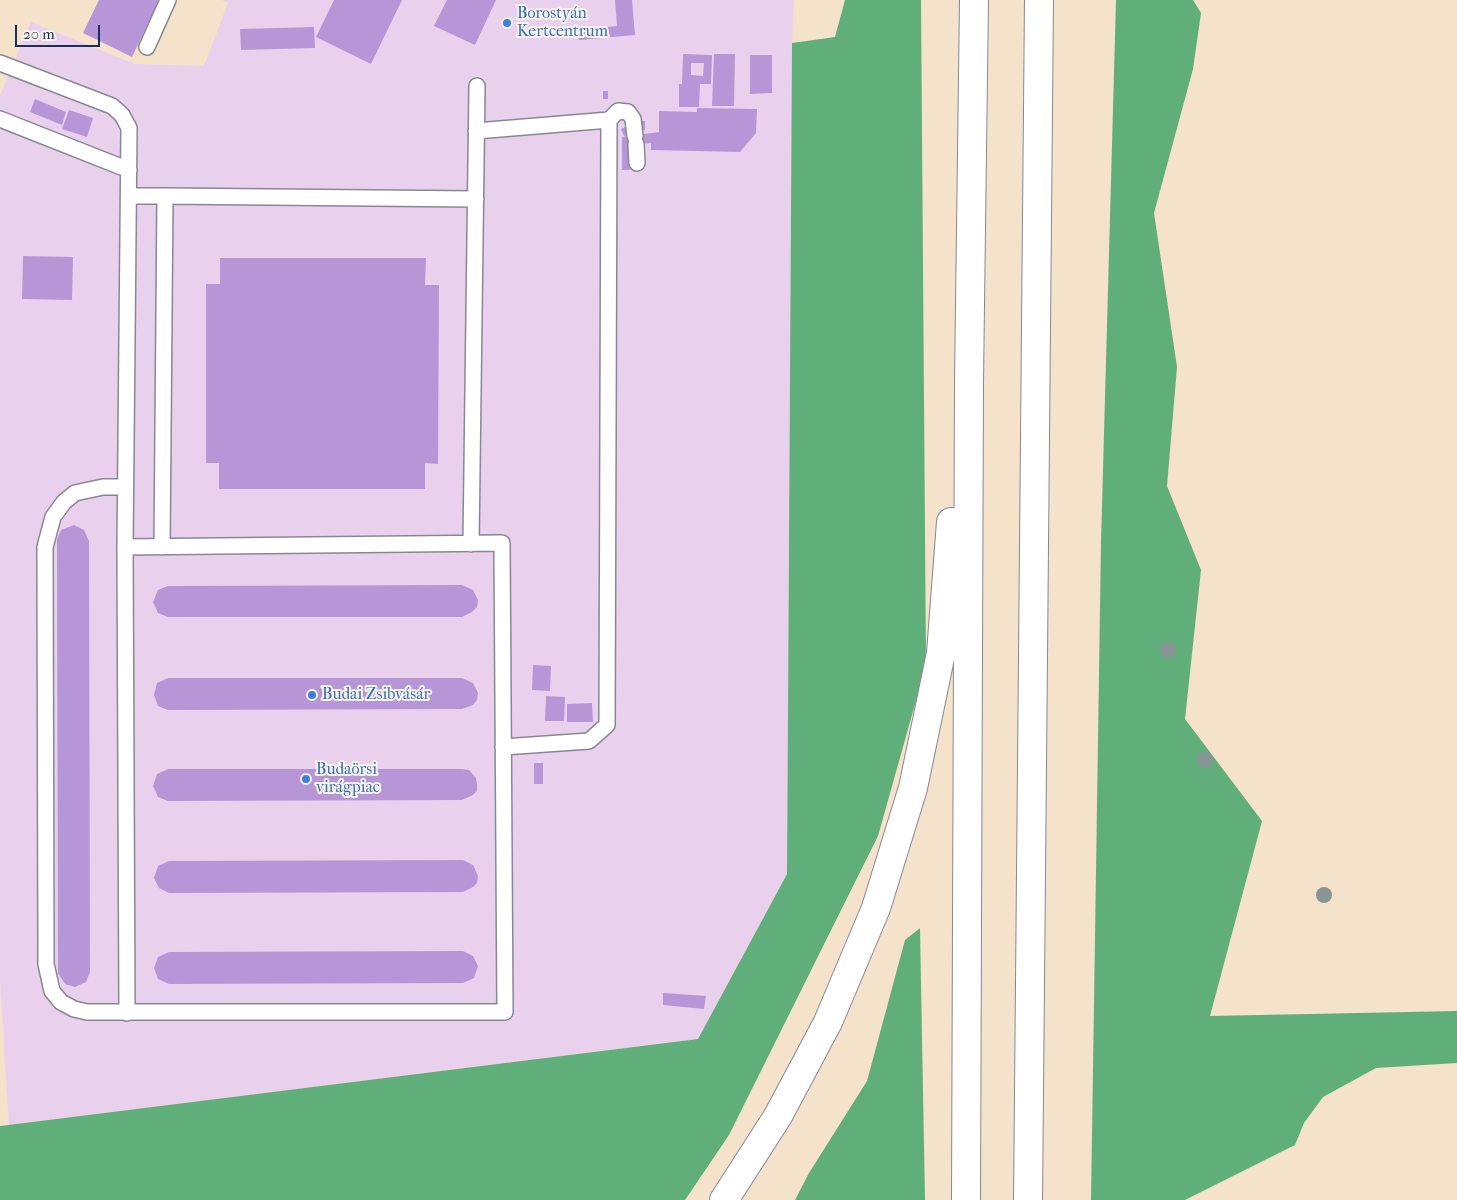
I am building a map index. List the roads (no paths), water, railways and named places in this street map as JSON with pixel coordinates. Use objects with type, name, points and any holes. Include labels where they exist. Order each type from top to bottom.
[{"type":"main road","points":[[966,1200],[969,381],[974,0]]},
{"type":"main road","points":[[1028,1200],[1039,0]]},
{"type":"main road","points":[[724,1200],[778,1116],[828,1022],[876,908],[913,788],[941,653],[952,505],[969,381]]},
{"type":"lane","points":[[147,48],[168,0]]},
{"type":"lane","points":[[0,63],[112,106],[122,115],[129,128],[125,487],[127,1014]]},
{"type":"lane","points":[[471,544],[477,86]]},
{"type":"lane","points":[[476,131],[609,120],[618,111],[628,112],[633,118],[637,163]]},
{"type":"lane","points":[[0,119],[130,170]]},
{"type":"lane","points":[[503,747],[589,741],[607,725],[609,120]]},
{"type":"lane","points":[[129,196],[476,199]]},
{"type":"lane","points":[[162,547],[165,196]]},
{"type":"lane","points":[[125,487],[89,488],[75,493],[64,502],[53,517],[47,532],[45,557],[48,978],[52,991],[61,1002],[74,1009],[87,1012],[127,1014],[505,1012],[502,543],[125,547]]},
{"type":"place","name":"Borostyán Kertcentrum","points":[[507,23]]},
{"type":"place","name":"Budai Zsibvásár","points":[[312,695]]},
{"type":"place","name":"Budaörsi virágpiac","points":[[306,779]]}]
